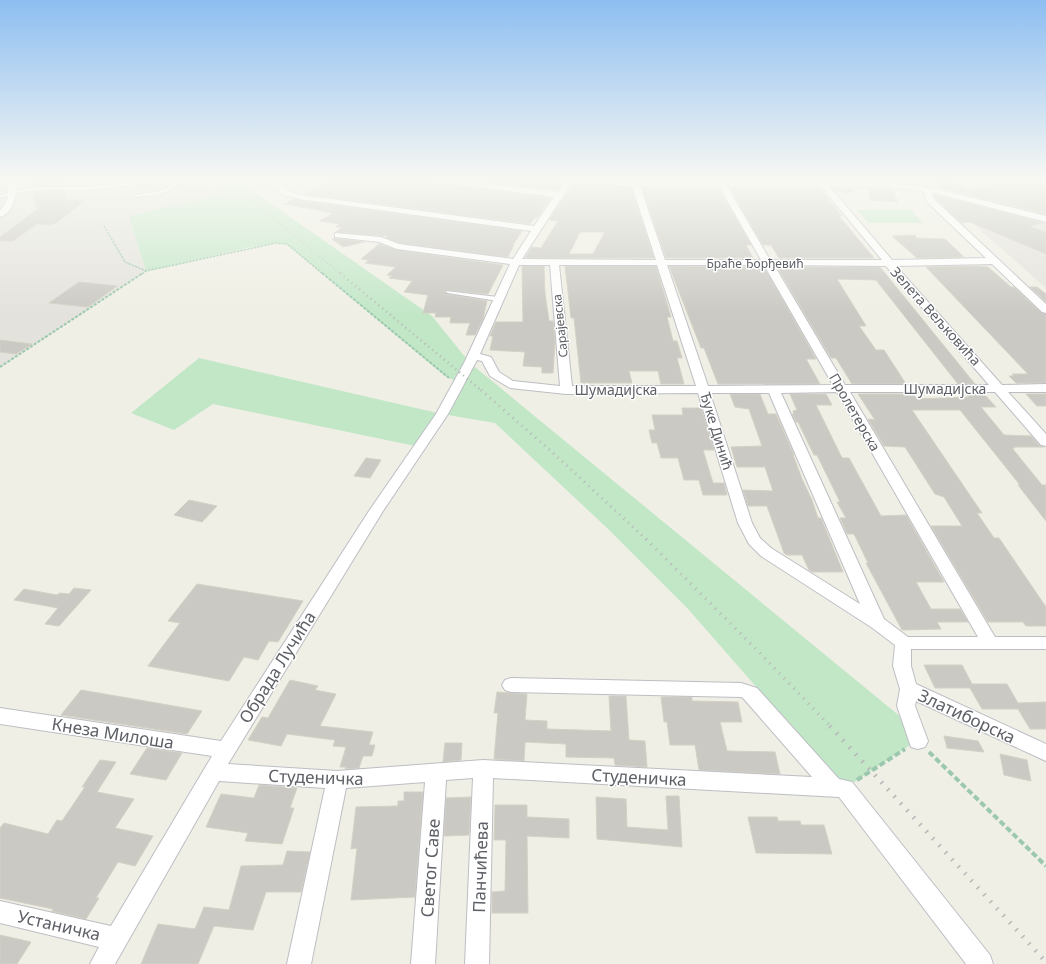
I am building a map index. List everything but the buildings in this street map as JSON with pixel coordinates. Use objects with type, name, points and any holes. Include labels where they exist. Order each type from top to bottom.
[{"type":"street","points":[[513,225],[536,228]]},
{"type":"street","name":"Обрада Лучића","points":[[102,964],[212,772],[376,511],[442,414],[462,379],[516,262],[538,225]]},
{"type":"street","name":"Ђуке Динић","points":[[648,225],[703,389],[745,523],[754,541],[766,552],[878,623]]},
{"type":"street","name":"Пролетерска","points":[[745,225],[991,644]]},
{"type":"street","name":"Зелета Вељковића","points":[[857,225],[1046,442]]},
{"type":"street","points":[[956,225],[1046,310]]},
{"type":"street","name":"Браће Ђорђевић","points":[[338,235],[381,240],[397,246],[516,262],[889,263],[993,261]]},
{"type":"street","name":"Сарајевска","points":[[554,263],[566,390]]},
{"type":"street","name":"Шумадијска","points":[[473,356],[487,359],[494,374],[510,384],[566,390],[1046,388]]},
{"type":"street","points":[[773,389],[878,623],[904,643],[1046,643]]},
{"type":"street","name":"Златиборска","points":[[904,643],[900,660],[902,674],[909,689],[1046,753]]},
{"type":"street","points":[[511,685],[741,690],[750,694],[839,788],[981,964]]},
{"type":"street","points":[[909,689],[906,706],[918,741]]},
{"type":"street","name":"Кнеза Милоша","points":[[0,716],[226,750]]},
{"type":"street","name":"Студеничка","points":[[212,772],[337,780],[483,769],[839,788]]},
{"type":"street","name":"Панчићева","points":[[477,964],[483,769]]},
{"type":"street","name":"Светог Саве","points":[[423,964],[436,773]]},
{"type":"street","points":[[299,964],[337,780]]},
{"type":"street","name":"Устаничка","points":[[0,912],[117,939]]},
{"type":"lane","points":[[448,292],[498,299]]},
{"type":"path","points":[[104,226],[125,262],[146,271]]},
{"type":"path","points":[[0,367],[146,271],[251,247],[276,243],[287,244],[445,376],[462,379]]},
{"type":"path","points":[[839,788],[918,741],[1046,866]]},
{"type":"shaded area","points":[[0,225],[132,225],[146,271],[0,367]]},
{"type":"shaded area","points":[[974,225],[1046,225],[1046,288]]},
{"type":"green space","points":[[132,225],[302,225],[432,316],[470,363],[924,736],[845,788],[688,609],[606,527],[495,423],[442,414],[460,383],[445,376],[287,244],[276,243],[251,247],[146,271]]},
{"type":"green space","points":[[199,358],[442,414],[420,447],[213,404],[174,430],[131,413]]},
{"type":"railway","points":[[282,225],[341,274]]},
{"type":"railway","points":[[340,273],[482,391]]},
{"type":"railway","points":[[481,390],[552,452],[647,540]]},
{"type":"railway","points":[[647,540],[756,649],[831,727]]},
{"type":"railway","points":[[830,726],[1046,962]]}]
